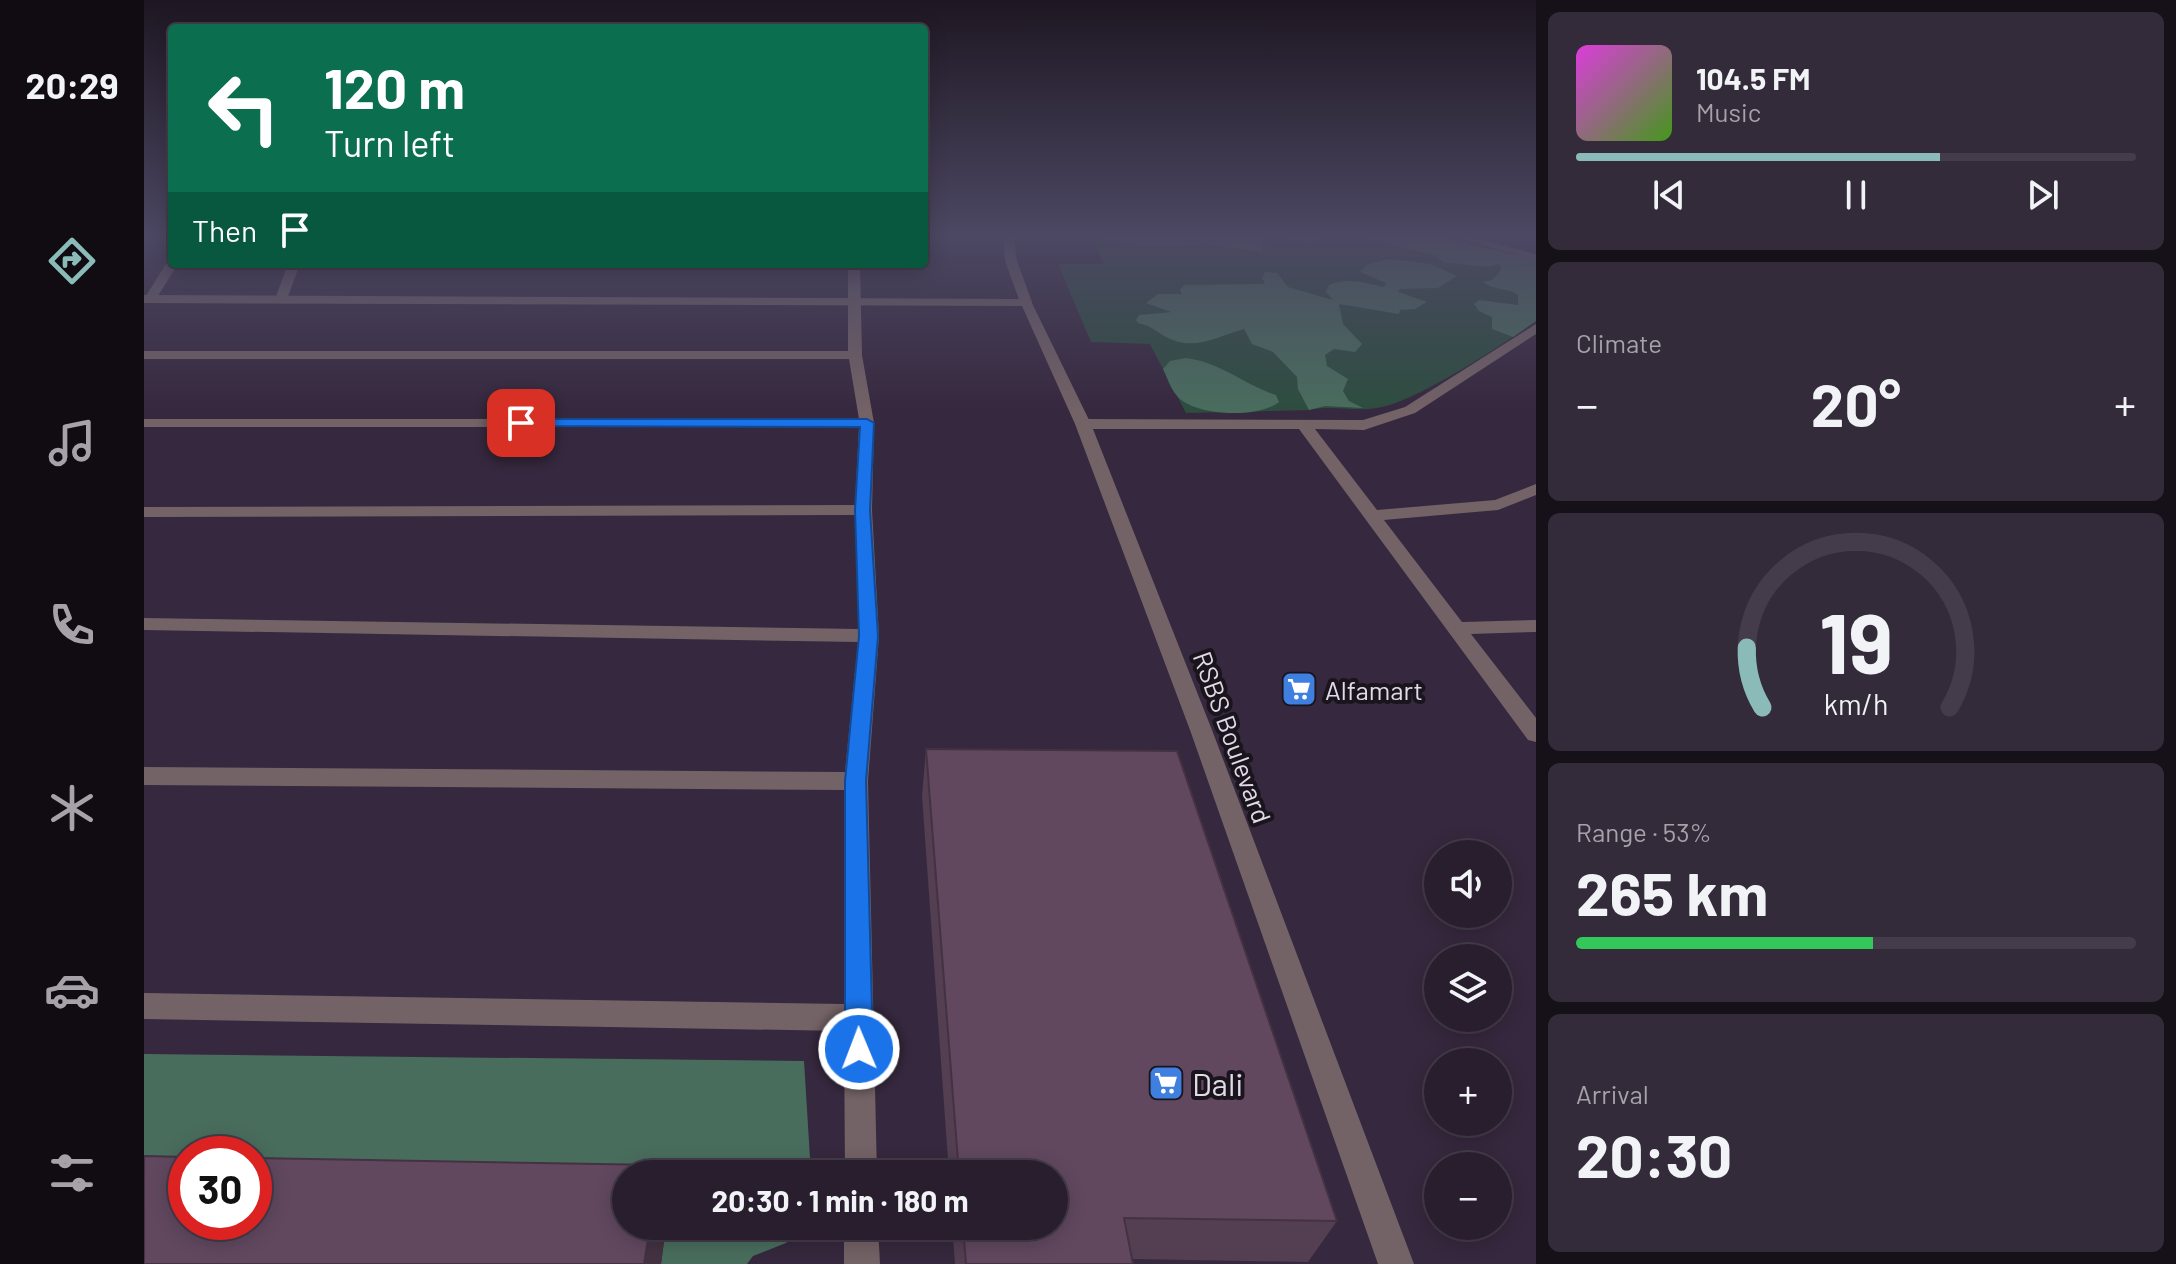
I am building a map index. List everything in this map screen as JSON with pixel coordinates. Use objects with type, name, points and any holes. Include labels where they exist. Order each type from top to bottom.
[{"type":"street","points":[[281,299],[283,294]]},
{"type":"street","points":[[854,294],[855,355],[867,423],[863,510],[869,636],[856,781],[861,1160]]},
{"type":"street","name":"RSBS Boulevard","points":[[1023,294],[1083,424],[1201,730],[1396,1264]]},
{"type":"street","points":[[147,299],[1026,302]]},
{"type":"street","points":[[1083,424],[1364,425],[1410,410],[1536,328]]},
{"type":"street","points":[[144,355],[855,355]]},
{"type":"street","points":[[144,423],[867,423]]},
{"type":"street","points":[[1302,423],[1536,734]]},
{"type":"street","points":[[1373,516],[1498,505],[1536,489]]},
{"type":"street","points":[[144,512],[863,510]]},
{"type":"street","points":[[144,624],[869,636]]},
{"type":"street","points":[[1456,628],[1536,626]]},
{"type":"street","points":[[144,776],[856,781]]},
{"type":"street","points":[[144,1006],[859,1018]]},
{"type":"street","points":[[861,1240],[862,1264]]},
{"type":"green space","points":[[1071,294],[1536,294],[1536,321],[1436,384],[1377,408],[1186,413],[1150,344],[1091,342]]},
{"type":"green space","points":[[1158,294],[1312,294],[1333,300],[1328,294],[1404,294],[1427,302],[1415,309],[1400,310],[1399,314],[1339,304],[1343,324],[1362,344],[1355,352],[1334,349],[1325,355],[1327,366],[1348,379],[1343,391],[1349,401],[1363,408],[1325,406],[1309,410],[1298,389],[1297,377],[1273,352],[1252,344],[1244,329],[1209,340],[1182,343],[1136,320],[1139,315],[1171,312],[1146,303]]},
{"type":"green space","points":[[1516,294],[1536,294],[1536,321],[1513,337],[1492,329],[1492,317],[1479,311],[1474,304],[1479,300],[1518,305]]},
{"type":"green space","points":[[1186,358],[1221,369],[1276,395],[1279,402],[1243,413],[1213,412],[1187,404],[1171,387],[1163,369],[1170,361]]},
{"type":"green space","points":[[144,1054],[804,1061],[810,1160],[612,1160],[612,1175],[272,1199],[272,1136],[168,1136],[168,1188],[144,1173]]},
{"type":"green space","points":[[664,1240],[790,1240],[753,1256],[747,1264],[661,1264]]},
{"type":"building","points":[[926,749],[1177,751],[1337,1221],[1124,1218],[1133,1264],[966,1264],[964,1240],[1068,1240],[1068,1160],[958,1160]]},
{"type":"building","points":[[144,1156],[168,1157],[168,1240],[272,1240],[272,1158],[612,1164],[612,1240],[648,1240],[644,1264],[144,1264]]},
{"type":"place","name":"Alfamart","points":[[1299,689]]},
{"type":"place","name":"Dali","points":[[1166,1083]]},
{"type":"route","points":[[521,423],[867,423],[863,510],[869,636],[856,781],[859,1049]]}]
